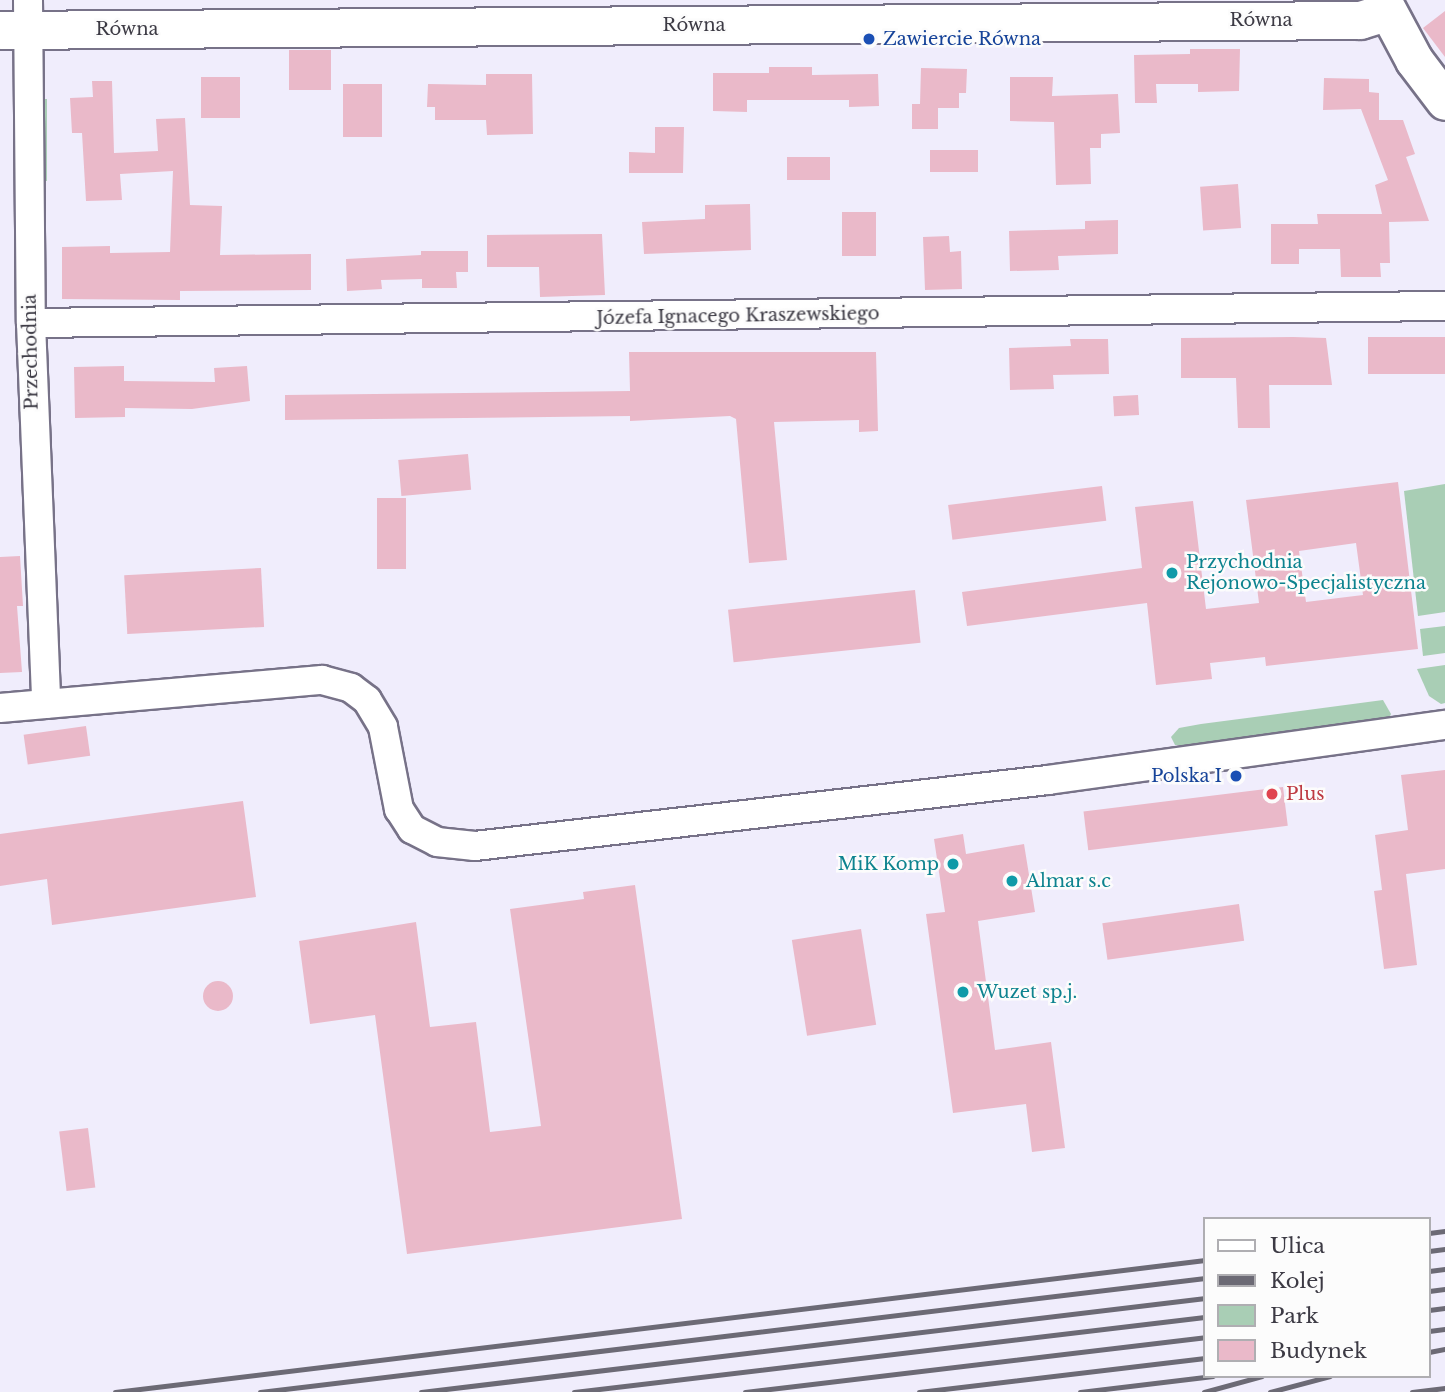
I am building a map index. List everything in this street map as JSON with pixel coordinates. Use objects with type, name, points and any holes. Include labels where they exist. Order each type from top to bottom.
[{"type":"street","name":"Równa","points":[[19,20],[1360,19],[1384,6]]},
{"type":"street","points":[[1384,6],[1413,60],[1445,101]]},
{"type":"street","name":"Przechodnia","points":[[19,20],[46,704]]},
{"type":"street","name":"Józefa Ignacego Kraszewskiego","points":[[30,323],[1445,306]]},
{"type":"street","points":[[0,708],[322,680],[351,688],[367,701],[383,727],[399,809],[412,829],[437,842],[475,846],[1048,780],[1445,725]]},
{"type":"green space","points":[[43,99],[47,99],[47,181],[43,181]]},
{"type":"green space","points":[[1445,484],[1445,612],[1418,616],[1404,491]]},
{"type":"green space","points":[[1445,626],[1445,653],[1423,656],[1420,629]]},
{"type":"green space","points":[[1445,665],[1445,703],[1441,704],[1429,696],[1417,669]]},
{"type":"green space","points":[[1383,700],[1391,714],[1388,721],[1202,745],[1175,745],[1171,737],[1179,728],[1201,724]]},
{"type":"building","points":[[1445,11],[1445,57],[1423,28]]},
{"type":"building","points":[[1190,49],[1240,49],[1239,91],[1198,92],[1198,84],[1156,84],[1157,103],[1135,103],[1134,55],[1190,54]]},
{"type":"building","points":[[289,50],[331,50],[331,90],[289,90]]},
{"type":"building","points":[[769,67],[812,67],[812,75],[878,74],[879,106],[849,107],[849,100],[747,100],[747,112],[713,111],[713,73],[769,73]]},
{"type":"building","points":[[921,68],[967,69],[966,93],[959,93],[959,108],[938,108],[938,129],[912,129],[912,104],[920,104]]},
{"type":"building","points":[[486,74],[532,74],[533,134],[487,135],[486,120],[435,120],[435,107],[427,107],[428,84],[486,85]]},
{"type":"building","points":[[201,77],[240,77],[240,118],[201,118]]},
{"type":"building","points":[[1010,77],[1053,77],[1052,96],[1118,94],[1120,133],[1101,134],[1101,148],[1090,148],[1091,184],[1056,185],[1054,122],[1010,121]]},
{"type":"building","points":[[1324,78],[1369,79],[1369,92],[1379,93],[1379,120],[1403,120],[1415,154],[1406,157],[1429,221],[1389,222],[1390,263],[1380,263],[1381,277],[1341,277],[1340,249],[1299,249],[1299,264],[1271,264],[1271,224],[1318,224],[1317,214],[1382,214],[1375,185],[1388,180],[1361,109],[1323,110]]},
{"type":"building","points":[[92,81],[112,81],[114,153],[158,151],[156,119],[185,118],[190,205],[222,206],[220,255],[311,254],[311,290],[180,291],[180,300],[62,299],[62,247],[110,246],[110,253],[170,252],[173,171],[120,174],[122,200],[86,201],[82,133],[72,133],[70,98],[93,97]]},
{"type":"building","points":[[343,84],[382,84],[382,137],[343,137]]},
{"type":"building","points":[[655,127],[684,127],[683,173],[629,173],[629,152],[655,153]]},
{"type":"building","points":[[930,150],[978,150],[978,172],[930,172]]},
{"type":"building","points":[[787,157],[830,157],[830,180],[787,180]]},
{"type":"building","points":[[1238,184],[1241,228],[1203,231],[1200,187]]},
{"type":"building","points":[[750,204],[751,250],[644,254],[642,222],[705,219],[705,205]]},
{"type":"building","points":[[842,212],[876,212],[876,256],[842,256]]},
{"type":"building","points":[[1118,220],[1118,254],[1058,256],[1059,270],[1010,271],[1009,231],[1085,229],[1085,221]]},
{"type":"building","points":[[602,234],[605,295],[540,297],[539,267],[487,267],[487,235]]},
{"type":"building","points":[[949,236],[950,252],[961,251],[962,289],[925,290],[923,237]]},
{"type":"building","points":[[421,251],[468,251],[468,272],[456,272],[457,288],[422,288],[422,279],[381,280],[382,289],[347,291],[346,259],[421,255]]},
{"type":"building","points":[[1368,337],[1445,337],[1445,374],[1368,374]]},
{"type":"building","points":[[1181,338],[1326,338],[1332,385],[1269,385],[1270,428],[1238,428],[1236,378],[1181,378]]},
{"type":"building","points":[[1070,339],[1108,339],[1109,374],[1053,375],[1054,389],[1010,390],[1009,348],[1071,346]]},
{"type":"building","points":[[629,352],[876,352],[878,431],[859,432],[859,420],[774,422],[787,560],[749,563],[736,419],[730,416],[630,421],[630,416],[285,420],[285,395],[630,391]]},
{"type":"building","points":[[124,366],[124,381],[215,382],[214,368],[247,366],[250,401],[192,409],[125,408],[125,417],[75,418],[74,367]]},
{"type":"building","points":[[1138,395],[1139,415],[1114,416],[1113,396]]},
{"type":"building","points":[[468,454],[471,490],[401,496],[398,460]]},
{"type":"building","name":"Przychodnia Rejonowo-Specjalistyczna","points":[[1398,482],[1418,649],[1266,666],[1265,657],[1210,663],[1212,679],[1156,685],[1147,603],[967,626],[962,592],[1142,568],[1135,507],[1193,501],[1206,609],[1259,603],[1246,500]],"holes":[[[1356,543],[1363,595],[1306,602],[1299,551]]]},
{"type":"building","points":[[1102,486],[1106,521],[952,540],[948,505]]},
{"type":"building","points":[[377,498],[406,498],[406,569],[377,569]]},
{"type":"building","points":[[20,556],[23,606],[17,606],[22,672],[0,673],[0,557]]},
{"type":"building","points":[[261,568],[264,627],[127,634],[124,575]]},
{"type":"building","points":[[915,590],[921,643],[734,662],[728,610]]},
{"type":"building","points":[[86,726],[90,756],[28,764],[24,735]]},
{"type":"building","points":[[1445,770],[1445,869],[1406,874],[1417,965],[1384,969],[1374,891],[1382,890],[1375,835],[1408,830],[1401,775]]},
{"type":"building","points":[[1283,787],[1288,826],[1088,850],[1083,811]]},
{"type":"building","points":[[243,801],[256,897],[52,925],[47,879],[0,886],[0,834]]},
{"type":"building","points":[[963,834],[966,854],[1024,844],[1035,912],[978,921],[995,1050],[1051,1042],[1065,1148],[1032,1152],[1026,1104],[953,1113],[926,914],[945,912],[934,839]]},
{"type":"building","points":[[635,885],[682,1219],[407,1254],[375,1015],[310,1024],[299,941],[416,922],[430,1027],[476,1022],[490,1132],[541,1126],[510,909],[584,899],[583,892]]},
{"type":"building","points":[[1239,904],[1244,941],[1107,960],[1102,923]]},
{"type":"building","points":[[861,929],[876,1025],[807,1036],[792,940]]},
{"type":"building","points":[[218,981],[229,985],[233,996],[229,1007],[218,1011],[207,1007],[203,996],[207,985]]},
{"type":"building","points":[[88,1128],[95,1188],[67,1191],[59,1132]]},
{"type":"railway","points":[[1431,1233],[1445,1231]]},
{"type":"railway","points":[[1431,1251],[1445,1249]]},
{"type":"railway","points":[[115,1392],[1204,1260]]},
{"type":"railway","points":[[1431,1271],[1445,1269]]},
{"type":"railway","points":[[260,1392],[1204,1278]]},
{"type":"railway","points":[[1431,1291],[1445,1289]]},
{"type":"railway","points":[[421,1392],[1204,1298]]},
{"type":"railway","points":[[1431,1310],[1445,1308]]},
{"type":"railway","points":[[574,1392],[1204,1317]]},
{"type":"railway","points":[[1431,1331],[1445,1329]]},
{"type":"railway","points":[[745,1392],[1204,1337]]},
{"type":"railway","points":[[1431,1352],[1445,1349]]},
{"type":"railway","points":[[919,1392],[1204,1358]]},
{"type":"railway","points":[[1080,1392],[1204,1377]]},
{"type":"railway","points":[[1204,1392],[1255,1378]]},
{"type":"railway","points":[[1270,1392],[1322,1378]]},
{"type":"railway","points":[[1412,1392],[1445,1388]]},
{"type":"place","name":"Zawiercie Równa","points":[[869,39]]},
{"type":"place","name":"Przychodnia Rejonowo-Specjalistyczna","points":[[1172,573]]},
{"type":"place","name":"Polska I","points":[[1236,776]]},
{"type":"place","name":"Plus","points":[[1272,794]]},
{"type":"place","name":"MiK Komp","points":[[953,864]]},
{"type":"place","name":"Almar s.c","points":[[1012,881]]},
{"type":"place","name":"Wuzet sp.j.","points":[[963,992]]}]
